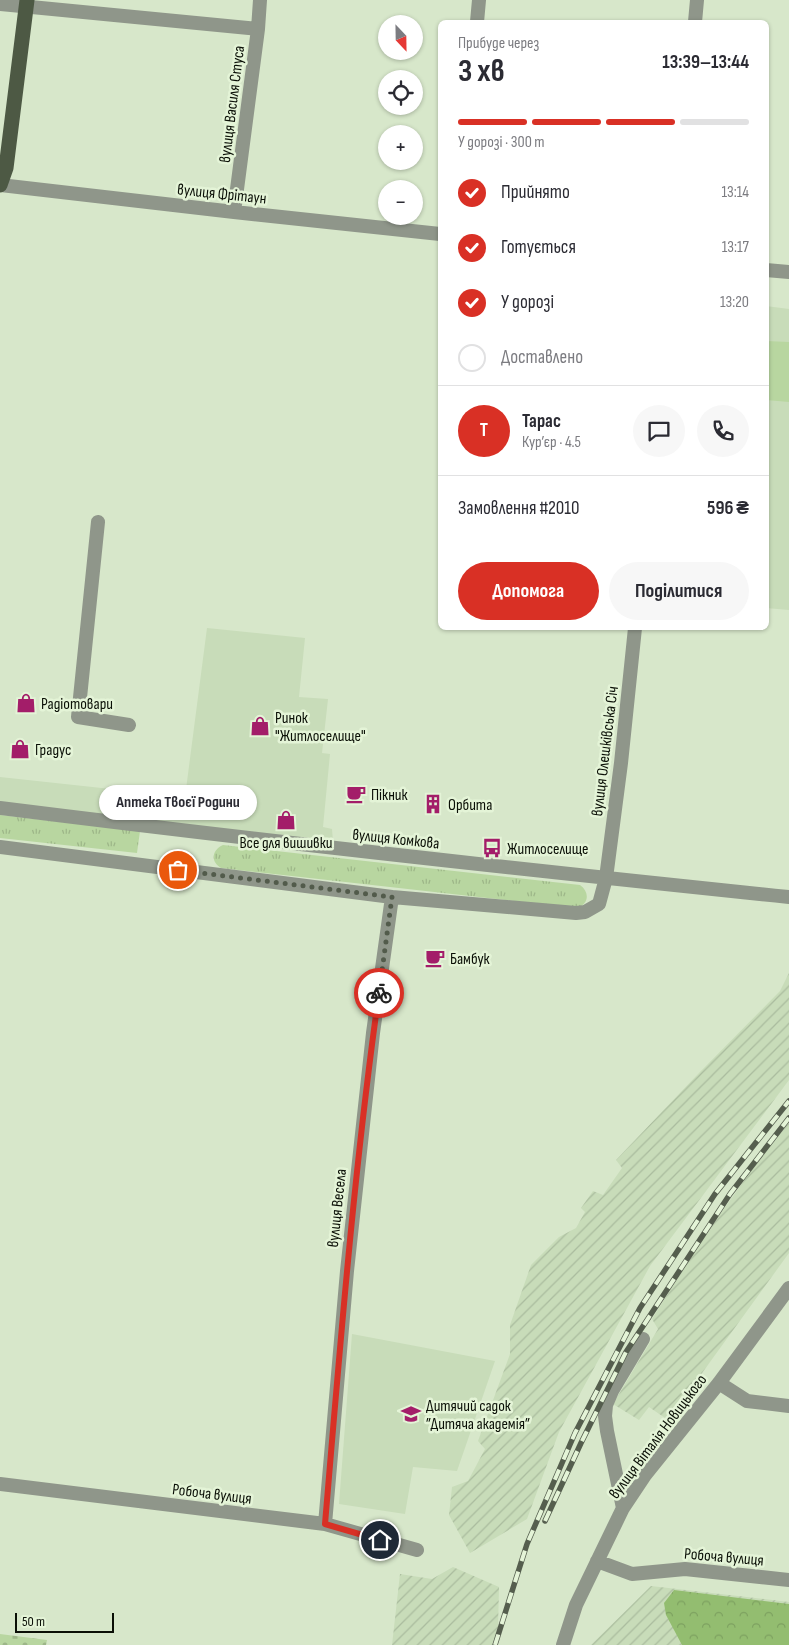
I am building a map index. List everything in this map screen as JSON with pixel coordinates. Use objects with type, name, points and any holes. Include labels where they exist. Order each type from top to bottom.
[{"type":"main road","points":[[0,185],[6,168],[27,3]]},
{"type":"street","name":"вулиця Василя Стуса","points":[[234,212],[258,29],[260,0]]},
{"type":"street","points":[[477,20],[479,0]]},
{"type":"street","points":[[694,20],[697,0]]},
{"type":"street","points":[[0,4],[27,3],[258,29]]},
{"type":"street","name":"вулиця Фрітаун","points":[[0,185],[438,234]]},
{"type":"street","points":[[769,270],[789,272]]},
{"type":"street","points":[[98,522],[78,717],[129,725]]},
{"type":"street","name":"вулиця Олешківська Січ","points":[[392,897],[576,913],[585,912],[599,904],[606,878],[621,763],[635,630]]},
{"type":"street","name":"вулиця Комкова","points":[[0,808],[200,833],[789,897]]},
{"type":"street","points":[[0,847],[392,897]]},
{"type":"street","name":"вулиця Весела","points":[[325,1524],[348,1262],[373,1033],[392,897]]},
{"type":"street","name":"вулиця Віталія Новицького","points":[[563,1645],[576,1605],[623,1508],[645,1475],[719,1383],[789,1288]]},
{"type":"street","points":[[623,1508],[606,1424],[606,1405],[612,1391],[643,1339]]},
{"type":"street","points":[[719,1383],[747,1400],[789,1406]]},
{"type":"street","name":"Робоча вулиця","points":[[0,1484],[325,1524],[417,1550]]},
{"type":"street","name":"Робоча вулиця","points":[[598,1562],[632,1574],[685,1569],[789,1580]]},
{"type":"shaded area","points":[[769,306],[789,309],[789,610],[769,608]]},
{"type":"shaded area","name":"Ринок \"Житлоселище\"","points":[[207,628],[305,638],[299,697],[328,699],[322,753],[330,754],[323,827],[332,829],[333,841],[0,804],[0,777],[185,797]]},
{"type":"shaded area","points":[[789,973],[789,1080],[650,1266],[559,1432],[527,1519],[470,1553],[449,1515],[452,1487],[468,1481],[485,1449],[478,1441],[510,1354],[510,1325],[531,1265],[559,1237],[576,1228],[585,1212],[581,1208],[593,1191],[603,1195],[622,1168],[616,1160],[780,991]]},
{"type":"shaded area","points":[[789,1123],[789,1253],[668,1420],[649,1407],[639,1420],[613,1404],[658,1329],[652,1319],[705,1235],[754,1167]]},
{"type":"shaded area","name":"Дитячий садок ”Дитяча академія”","points":[[352,1334],[495,1361],[457,1471],[413,1467],[405,1514],[339,1504]]},
{"type":"shaded area","points":[[453,1567],[499,1587],[498,1629],[492,1645],[392,1645],[400,1574],[432,1579]]},
{"type":"shaded area","points":[[651,1586],[789,1602],[789,1645],[591,1645]]},
{"type":"green space","points":[[769,341],[789,342],[789,402],[769,400]]},
{"type":"green space","points":[[0,815],[140,831],[137,853],[0,838]]},
{"type":"green space","points":[[223,845],[580,885],[587,894],[587,898],[584,904],[577,908],[221,868],[215,862],[214,856],[216,850]]},
{"type":"green space","points":[[674,1590],[789,1604],[789,1645],[682,1645],[666,1615],[664,1603]]},
{"type":"green space","points":[[0,1634],[47,1640],[46,1645],[0,1645]]},
{"type":"railway","points":[[495,1645],[527,1544],[575,1433],[640,1308],[715,1194],[789,1101]]},
{"type":"railway","points":[[545,1521],[626,1352],[730,1194],[789,1118]]},
{"type":"way so far","points":[[178,870],[392,897],[379,993]]},
{"type":"place","name":"Радіотовари","points":[[26,703]]},
{"type":"place","name":"Ринок \"Житлоселище\"","points":[[260,726]]},
{"type":"place","name":"Градус","points":[[20,749]]},
{"type":"place","name":"Пікник","points":[[356,794]]},
{"type":"place","name":"Орбита","points":[[433,804]]},
{"type":"place","name":"Все для вишивки","points":[[286,820]]},
{"type":"place","name":"Житлоселище","points":[[492,848]]},
{"type":"place","name":"Аптека Твоєї Родини","points":[[178,870]]},
{"type":"place","name":"Бамбук","points":[[435,958]]},
{"type":"place","name":"Дитячий садок ”Дитяча академія”","points":[[411,1414]]},
{"type":"route","points":[[379,993],[347,1271],[325,1524],[380,1540]]}]
